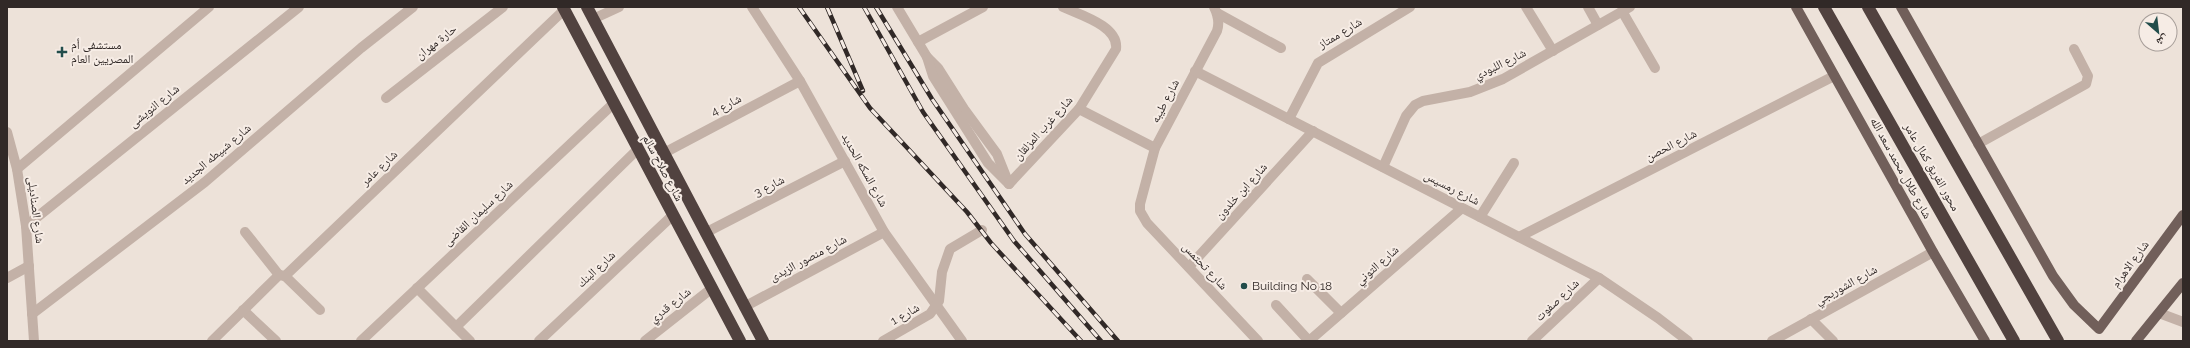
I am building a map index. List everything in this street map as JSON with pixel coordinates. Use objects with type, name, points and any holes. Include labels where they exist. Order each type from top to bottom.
[{"type":"highway","name":"شارع صلاح سالم","points":[[587,7],[705,234],[763,341]]},
{"type":"highway","name":"محور الفريق كمال عامر","points":[[1824,7],[2014,341]]},
{"type":"highway","name":"محور الفريق كمال عامر","points":[[1868,7],[2058,341]]},
{"type":"highway","name":"شارع صلاح سالم","points":[[564,8],[672,216],[740,341]]},
{"type":"main road","name":"شارع طلال محمد سعد الله","points":[[1796,7],[1933,252],[1985,341]]},
{"type":"main road","points":[[1905,9],[1978,144]]},
{"type":"main road","name":"شارع الاهرام","points":[[1978,144],[2053,276],[2074,305],[2099,329],[2183,215]]},
{"type":"main road","points":[[2136,341],[2183,283]]},
{"type":"street","points":[[17,169],[209,7]]},
{"type":"street","name":"شارع النويشى","points":[[26,226],[299,7]]},
{"type":"street","name":"شارع شبيطه الجديد","points":[[32,314],[205,182],[361,48],[413,7]]},
{"type":"street","name":"حارة مهران","points":[[386,98],[503,7]]},
{"type":"street","points":[[593,19],[619,7]]},
{"type":"street","name":"شارع السكه الحديد","points":[[752,7],[800,80],[884,232],[962,341]]},
{"type":"street","points":[[897,7],[918,42],[982,7]]},
{"type":"street","name":"شارع غرب المزلقان","points":[[918,42],[927,57],[938,68],[964,109],[998,154],[1010,184],[1079,109],[1114,54],[1117,44],[1116,38],[1109,30],[1063,7]]},
{"type":"street","points":[[1526,7],[1553,51]]},
{"type":"street","points":[[1588,7],[1598,25]]},
{"type":"street","name":"شارع عامر","points":[[212,341],[243,310],[282,275],[564,8]]},
{"type":"street","name":"شارع ممتاز","points":[[1289,119],[1318,63],[1407,8]]},
{"type":"street","points":[[1626,9],[1654,68]]},
{"type":"street","name":"شارع اللبودي","points":[[1383,168],[1406,116],[1415,105],[1423,101],[1470,92],[1487,86],[1553,51],[1626,9]]},
{"type":"street","points":[[1216,10],[1281,48]]},
{"type":"street","name":"شارع طيبه","points":[[1140,204],[1155,148],[1217,31],[1219,24],[1216,10]]},
{"type":"street","points":[[1978,144],[2086,84],[2088,76],[2074,49]]},
{"type":"street","name":"شارع رمسيس","points":[[1195,71],[1599,278],[1646,309],[1686,340]]},
{"type":"street","name":"شارع الحصن","points":[[1519,237],[1834,76]]},
{"type":"street","name":"شارع 4","points":[[664,153],[800,80]]},
{"type":"street","name":"شارع سليمان القاضى","points":[[361,341],[613,104]]},
{"type":"street","points":[[1079,109],[1155,148]]},
{"type":"street","name":"شارع الصناديلى","points":[[7,132],[17,169],[26,226],[34,341]]},
{"type":"street","name":"شارع ابن خلدون","points":[[1189,267],[1313,132]]},
{"type":"street","points":[[456,327],[638,149]]},
{"type":"street","name":"شارع 3","points":[[705,234],[845,161]]},
{"type":"street","points":[[1480,217],[1514,163]]},
{"type":"street","name":"شارع تحتمس","points":[[1140,204],[1140,211],[1147,223],[1258,341]]},
{"type":"street","name":"شارع التوني","points":[[1309,341],[1462,208]]},
{"type":"street","name":"شارع البنك","points":[[538,341],[672,216]]},
{"type":"street","points":[[936,306],[941,294],[942,272],[950,249],[982,230]]},
{"type":"street","points":[[245,232],[282,275],[320,310]]},
{"type":"street","name":"شارع منصور الزيدى","points":[[744,307],[884,232]]},
{"type":"street","name":"شارع الشوربجي","points":[[1772,341],[1933,252]]},
{"type":"street","points":[[7,278],[29,266]]},
{"type":"street","name":"شارع صفوت","points":[[1532,341],[1599,278]]},
{"type":"street","points":[[1307,279],[1341,313]]},
{"type":"street","points":[[417,288],[470,341]]},
{"type":"street","name":"شارع قدري","points":[[645,341],[711,289]]},
{"type":"street","points":[[1276,305],[1309,341]]},
{"type":"street","name":"شارع 1","points":[[883,341],[924,319],[936,306]]},
{"type":"street","points":[[243,310],[276,341]]},
{"type":"street","points":[[2158,313],[2183,322]]},
{"type":"street","points":[[1811,319],[1833,341]]},
{"type":"railway","points":[[799,7],[870,108],[967,212],[991,243],[1081,341]]},
{"type":"railway","points":[[827,7],[863,91]]},
{"type":"railway","points":[[864,7],[923,112],[1014,241],[1101,341]]},
{"type":"railway","points":[[876,7],[932,99],[1025,234],[1118,341]]},
{"type":"place","name":"مستشفى أم المصريين العام","points":[[62,52]]},
{"type":"place","name":"Building No 18","points":[[1244,286]]}]
